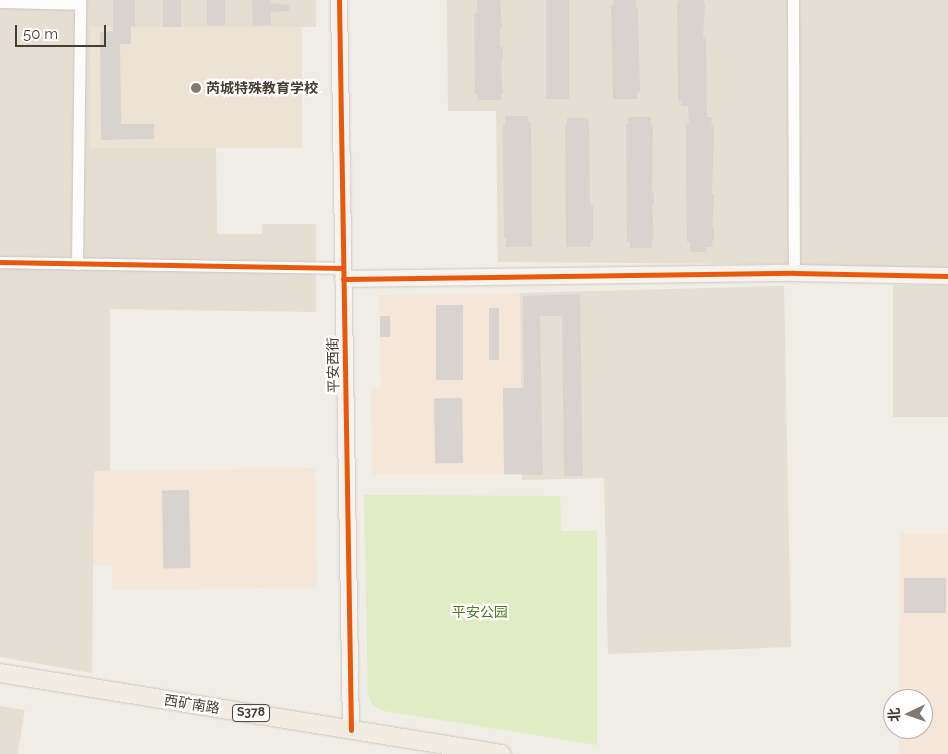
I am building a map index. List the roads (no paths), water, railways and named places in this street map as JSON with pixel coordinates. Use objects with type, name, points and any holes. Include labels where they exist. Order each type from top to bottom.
[{"type":"main road","name":"西矿南路","points":[[0,673],[502,754]]},
{"type":"street","name":"平安西街","points":[[338,0],[351,730]]},
{"type":"street","points":[[793,0],[794,273]]},
{"type":"street","points":[[0,2],[80,2],[77,264]]},
{"type":"street","points":[[0,262],[343,274],[794,273],[948,276]]},
{"type":"place","name":"芮城特殊教育学校","points":[[196,88]]},
{"type":"park label","name":"平安公园","points":[[480,612]]}]
